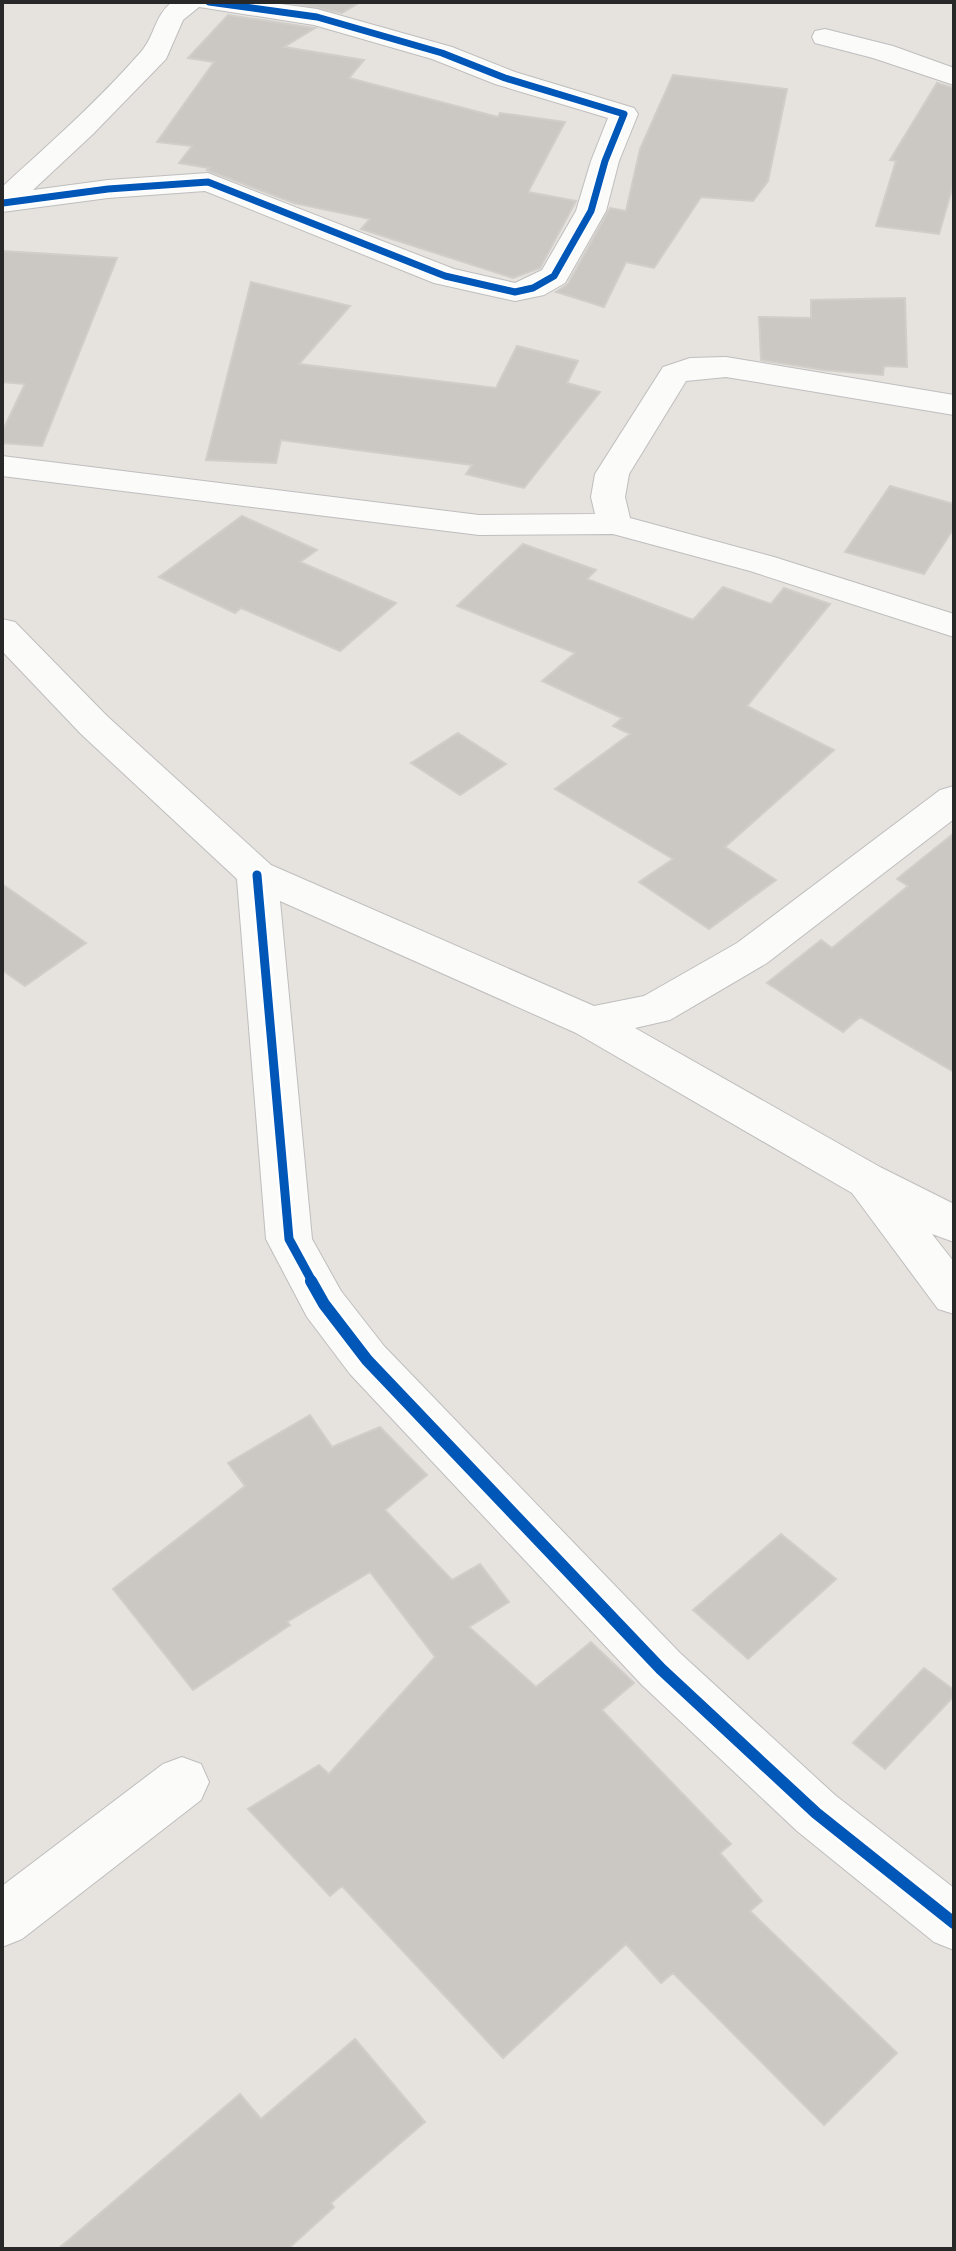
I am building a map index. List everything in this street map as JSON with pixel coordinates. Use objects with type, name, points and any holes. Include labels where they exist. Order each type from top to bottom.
[{"type":"street","points":[[2,203],[156,53],[171,16],[189,2]]},
{"type":"street","points":[[2,203],[108,189],[208,182],[445,276],[515,292],[533,288],[554,276],[591,211],[605,161],[624,114],[505,78],[442,53],[317,17],[209,2]]},
{"type":"street","points":[[825,37],[883,52],[954,77]]},
{"type":"street","points":[[614,524],[608,497],[612,474],[674,374],[690,368],[726,367],[954,405]]},
{"type":"street","points":[[2,466],[479,525],[614,524],[762,564],[954,626]]},
{"type":"street","points":[[2,630],[94,725],[257,875],[591,1022],[864,1179],[954,1224]]},
{"type":"street","points":[[591,1022],[655,1009],[752,953],[954,799]]},
{"type":"street","points":[[257,875],[289,1239],[324,1304],[367,1360],[661,1669],[816,1813],[954,1923]]},
{"type":"street","points":[[864,1179],[954,1296]]},
{"type":"street","points":[[2,1920],[182,1782]]},
{"type":"building","points":[[288,2],[360,2],[342,13]]},
{"type":"building","points":[[228,15],[315,28],[284,47],[364,60],[349,78],[498,117],[500,113],[565,122],[528,192],[576,201],[540,268],[513,278],[361,229],[370,219],[294,203],[207,170],[209,168],[179,163],[192,146],[157,142],[214,62],[188,58]]},
{"type":"building","points":[[673,75],[787,89],[768,181],[753,201],[701,197],[654,268],[626,262],[604,307],[556,292],[568,284],[610,208],[626,211],[640,149]]},
{"type":"building","points":[[937,83],[954,88],[954,182],[939,234],[876,226],[896,161],[890,160]]},
{"type":"building","points":[[2,251],[117,258],[42,446],[2,443],[2,432],[25,384],[2,382]]},
{"type":"building","points":[[251,282],[350,306],[299,364],[496,388],[517,346],[578,361],[567,383],[600,392],[524,488],[466,474],[472,465],[281,440],[276,463],[206,460]]},
{"type":"building","points":[[905,298],[907,367],[884,366],[883,375],[761,360],[759,317],[811,318],[811,300]]},
{"type":"building","points":[[890,486],[954,504],[954,528],[924,574],[845,552]]},
{"type":"building","points":[[242,516],[317,550],[300,562],[396,603],[340,651],[241,608],[235,613],[159,577]]},
{"type":"building","points":[[523,544],[596,570],[587,579],[693,620],[723,587],[771,604],[784,588],[830,604],[747,706],[834,750],[725,847],[776,880],[709,929],[639,882],[673,859],[555,789],[630,734],[613,726],[622,718],[542,681],[575,653],[457,606]]},
{"type":"building","points":[[458,733],[506,764],[460,795],[411,763]]},
{"type":"building","points":[[954,833],[954,1072],[860,1017],[843,1032],[767,983],[821,940],[832,948],[908,886],[897,879]]},
{"type":"building","points":[[2,884],[86,943],[25,986],[2,970]]},
{"type":"building","points":[[310,1415],[332,1447],[380,1427],[427,1475],[385,1510],[452,1580],[480,1564],[509,1602],[469,1627],[536,1687],[591,1642],[634,1683],[602,1710],[731,1844],[720,1853],[762,1901],[750,1911],[897,2053],[824,2125],[673,1973],[661,1983],[626,1944],[503,2058],[342,1886],[330,1896],[248,1809],[319,1765],[329,1774],[435,1657],[370,1572],[287,1622],[290,1625],[193,1690],[113,1589],[245,1486],[228,1463]]},
{"type":"building","points":[[781,1534],[836,1579],[748,1659],[693,1610]]},
{"type":"building","points":[[924,1668],[954,1690],[954,1696],[885,1769],[853,1743]]},
{"type":"building","points":[[355,2039],[425,2122],[331,2203],[334,2207],[288,2249],[58,2249],[240,2094],[261,2119]]},
{"type":"cycle path","points":[[3,203],[108,189],[208,182],[445,276],[515,292],[533,288],[554,276],[591,211],[605,161],[624,114],[505,78],[442,53],[317,17],[209,2]]},
{"type":"cycle path","points":[[257,875],[289,1239],[324,1304],[367,1360],[661,1669],[816,1813],[954,1923]]}]
